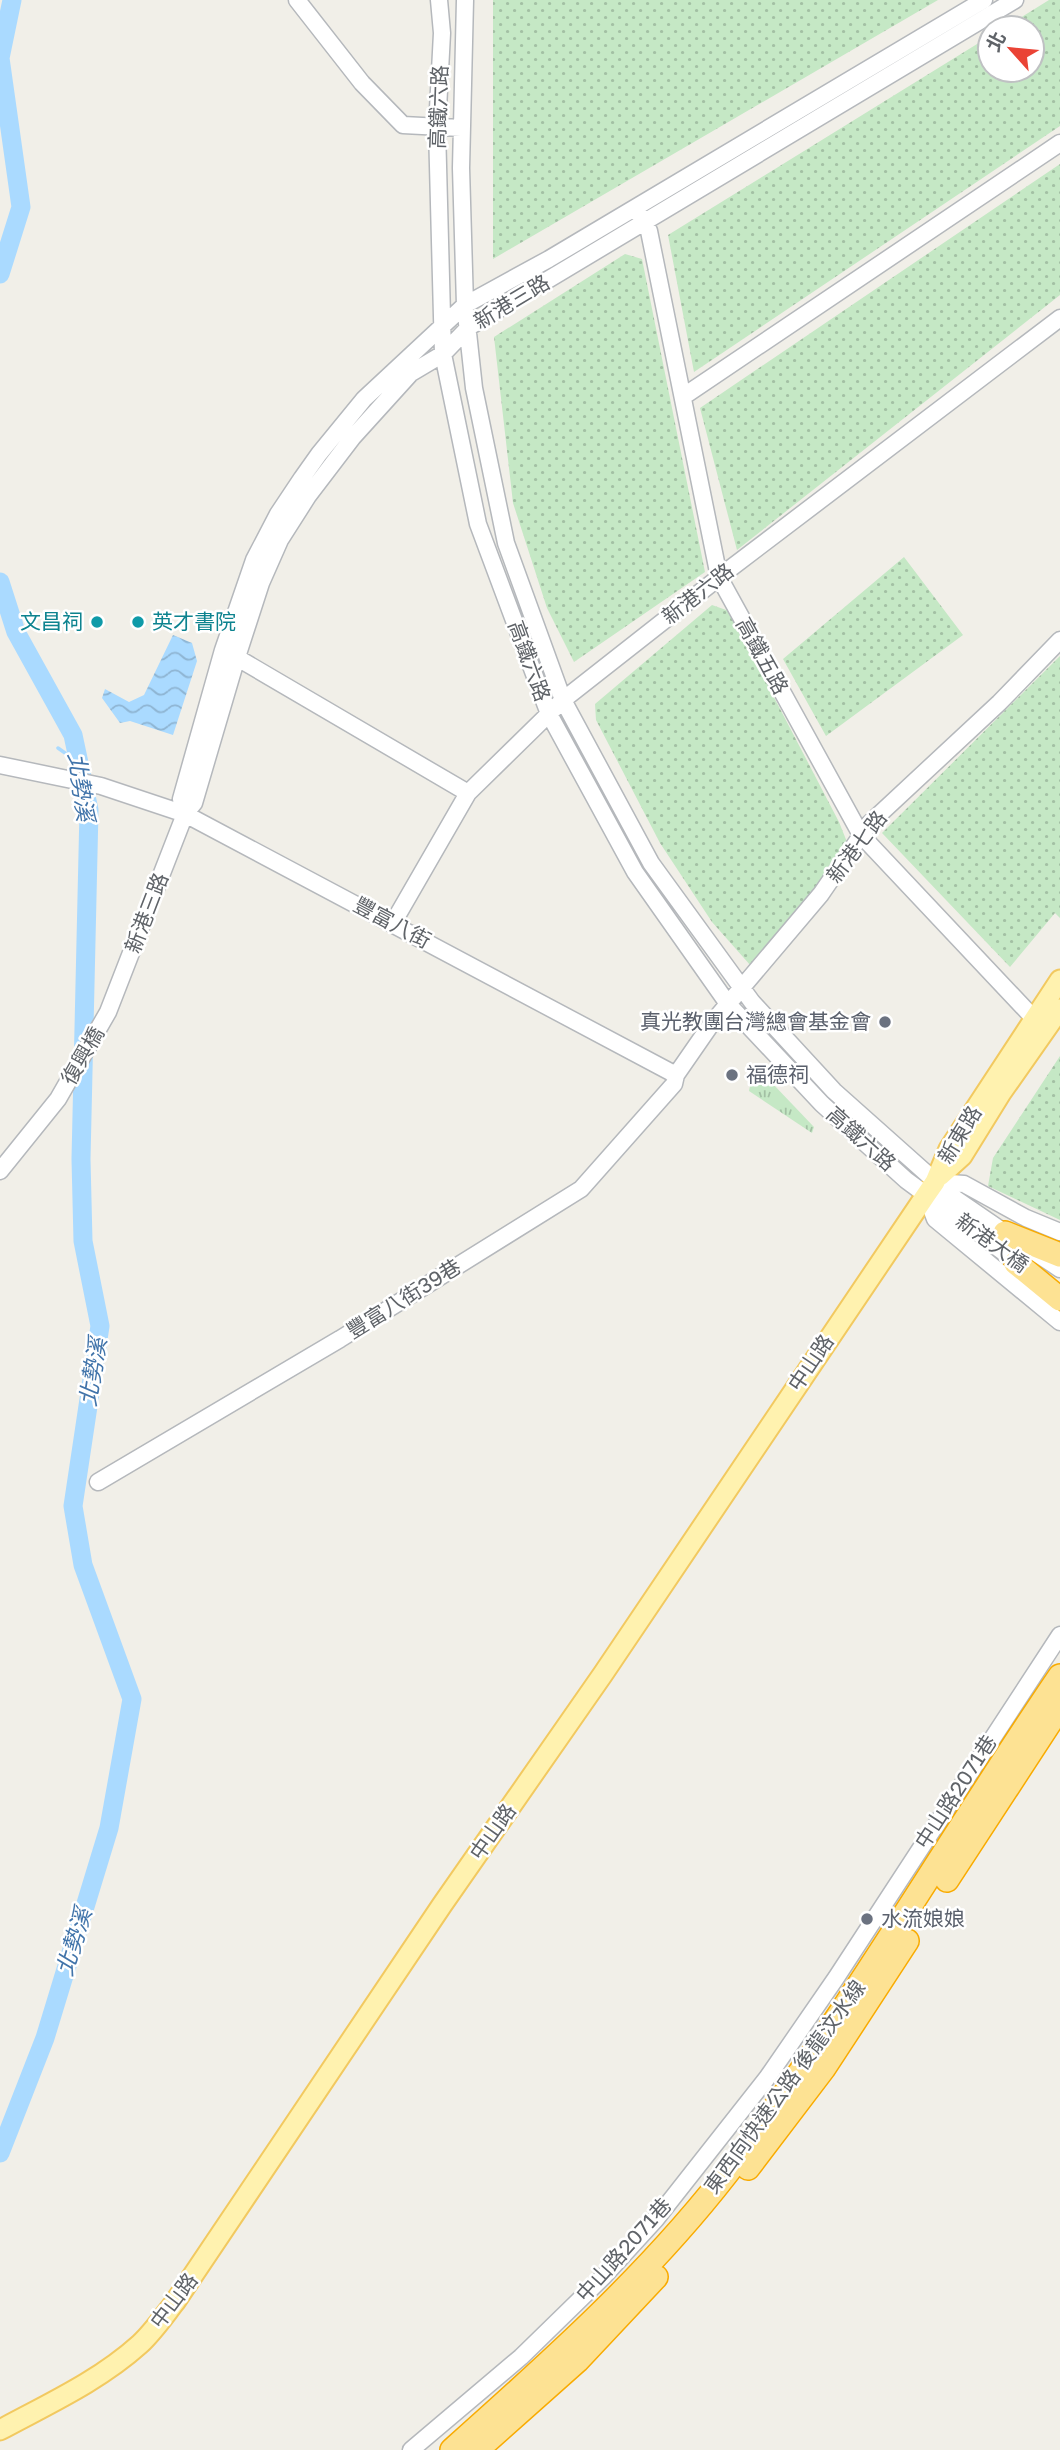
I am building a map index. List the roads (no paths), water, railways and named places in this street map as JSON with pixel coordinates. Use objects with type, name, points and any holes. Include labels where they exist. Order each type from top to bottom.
[{"type":"highway","points":[[1005,1233],[1060,1255]]},
{"type":"highway","points":[[1016,1263],[1060,1299]]},
{"type":"highway","name":"東西向快速公路 後龍汶水線","points":[[453,2450],[566,2348],[663,2248],[736,2161],[901,1921],[1060,1676]]},
{"type":"highway","name":"東西向快速公路 後龍汶水線","points":[[477,2450],[577,2361],[670,2263],[771,2140],[824,2068],[1060,1707]]},
{"type":"main road","name":"新東路","points":[[930,1188],[948,1149],[1039,1024],[1060,980]]},
{"type":"main road","name":"新東路","points":[[1039,1024],[1060,1009]]},
{"type":"main road","name":"中山路","points":[[0,2430],[87,2384],[120,2361],[142,2342],[175,2302],[930,1188]]},
{"type":"street","points":[[297,0],[362,83],[403,125],[461,128]]},
{"type":"street","name":"高鐵六路","points":[[439,0],[442,33],[437,128],[443,354],[478,524],[549,714],[635,873],[728,1004],[821,1104],[906,1180],[930,1188]]},
{"type":"street","name":"高鐵六路","points":[[465,0],[461,128],[465,305],[474,388],[506,543],[563,700],[651,863],[752,1002],[834,1091],[930,1188]]},
{"type":"street","name":"新港三路","points":[[108,1012],[185,814],[194,803],[254,560],[278,514],[307,470],[364,399],[465,305],[549,259],[984,0]]},
{"type":"street","name":"新港三路","points":[[230,654],[275,551],[308,496],[353,437],[411,373],[443,354],[469,327],[1015,0]]},
{"type":"street","points":[[684,396],[1060,143]]},
{"type":"street","name":"高鐵五路","points":[[635,206],[649,231],[719,576],[861,835],[1039,1024]]},
{"type":"street","name":"新港六路","points":[[393,923],[468,793],[563,700],[719,576],[1060,318]]},
{"type":"street","name":"新港七路","points":[[676,1075],[728,1004],[821,894],[869,824],[999,703],[1060,640]]},
{"type":"street","points":[[230,654],[468,793]]},
{"type":"street","name":"豐富八街","points":[[0,765],[102,786],[185,814],[676,1075]]},
{"type":"street","name":"復興橋","points":[[0,1171],[58,1100],[108,1012]]},
{"type":"street","name":"豐富八街39巷","points":[[97,1482],[340,1339],[581,1189],[674,1084],[676,1075]]},
{"type":"street","points":[[1060,1232],[964,1184],[930,1188],[935,1219],[1060,1322]]},
{"type":"street","name":"新港大橋","points":[[930,1188],[1060,1269]]},
{"type":"street","name":"新港大橋","points":[[930,1188],[1016,1263],[1060,1289]]},
{"type":"street","name":"中山路2071巷","points":[[411,2450],[521,2357],[603,2277],[656,2219],[767,2078],[836,1978],[1060,1635]]},
{"type":"water","points":[[173,635],[192,643],[197,661],[173,735],[130,721],[120,723],[102,698],[105,689],[129,702],[144,695]]},
{"type":"waterway","name":"北勢溪","points":[[0,274],[21,207],[0,58],[12,0]]},
{"type":"waterway","name":"北勢溪","points":[[0,582],[16,632],[73,735],[89,810],[81,1159],[83,1241],[100,1326],[73,1506],[83,1565],[132,1699],[109,1828],[45,2038],[0,2153]]},
{"type":"waterway","points":[[58,748],[79,763]]},
{"type":"place","name":"文昌祠","points":[[97,622]]},
{"type":"place","name":"英才書院","points":[[138,622]]},
{"type":"place","name":"真光教團台灣總會基金會","points":[[885,1022]]},
{"type":"place","name":"福德祠","points":[[732,1075]]},
{"type":"place","name":"水流娘娘","points":[[867,1919]]}]
